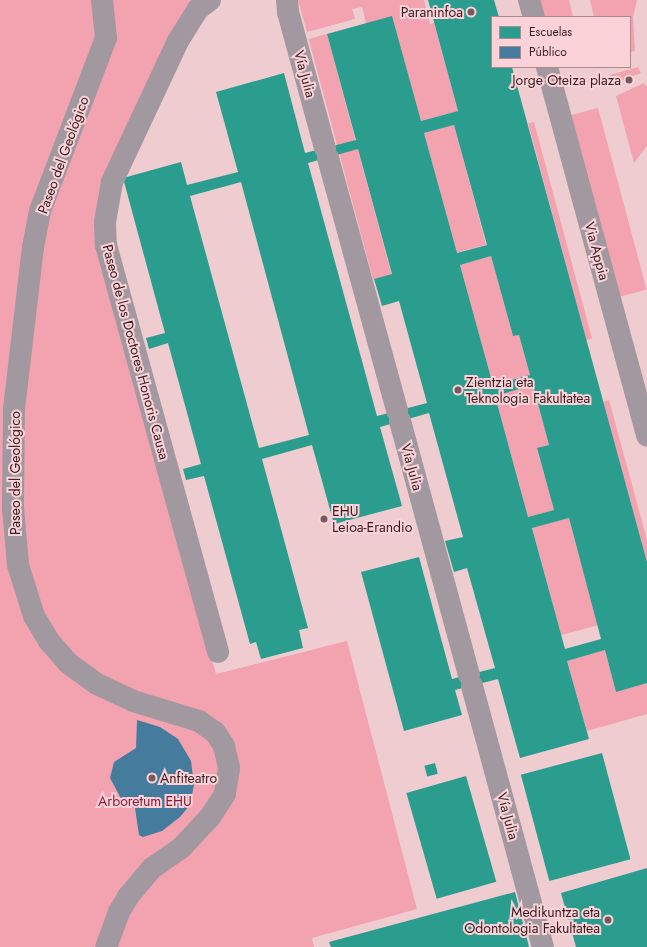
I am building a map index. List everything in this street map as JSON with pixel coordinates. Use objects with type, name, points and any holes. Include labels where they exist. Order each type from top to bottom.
[{"type":"street","name":"Paseo del Geológico","points":[[102,0],[106,38],[40,211],[33,247],[14,409],[12,508],[18,565],[26,596],[34,616],[48,641],[68,663],[97,684],[133,701],[199,721],[214,732],[224,746],[229,768],[226,794],[210,817],[181,848],[152,868],[128,897],[119,912],[106,947]]},
{"type":"street","name":"Paseo de los Doctores Honoris Causa","points":[[210,0],[198,10],[178,41],[112,182],[105,222],[106,245],[218,652]]},
{"type":"street","name":"Vía Julia","points":[[287,0],[288,12],[326,153],[543,947]]},
{"type":"street","points":[[529,0],[534,16]]},
{"type":"street","name":"Via Appia","points":[[547,68],[647,436]]},
{"type":"green space","name":"Arboretum EHU","points":[[0,0],[198,0],[181,16],[103,182],[96,235],[216,674],[347,641],[417,909],[312,938],[314,947],[0,947]]},
{"type":"green space","points":[[298,0],[424,0],[430,24],[434,23],[458,111],[421,121],[366,23],[362,7],[352,9],[355,19],[307,32]]},
{"type":"green space","points":[[540,0],[569,0],[573,16],[545,16]]},
{"type":"green space","points":[[590,0],[637,0],[633,17],[635,51],[631,52],[631,16],[594,16]]},
{"type":"green space","points":[[327,34],[391,275],[373,279],[309,39]]},
{"type":"green space","points":[[638,67],[641,73],[613,84],[610,75]]},
{"type":"green space","points":[[644,83],[647,87],[647,146],[634,163],[616,96]]},
{"type":"green space","points":[[598,108],[647,290],[620,297],[571,115]]},
{"type":"green space","points":[[534,122],[592,338],[586,340],[528,124]]},
{"type":"green space","points":[[454,125],[486,245],[456,253],[424,133]]},
{"type":"green space","points":[[491,256],[513,336],[519,335],[530,375],[493,385],[460,265]]},
{"type":"green space","points":[[533,385],[549,445],[537,449],[554,510],[528,517],[495,396]]},
{"type":"green space","points":[[609,400],[647,540],[647,562],[603,402]]},
{"type":"green space","points":[[569,518],[598,625],[561,635],[532,528]]},
{"type":"green space","points":[[605,650],[616,691],[647,683],[647,714],[587,731],[567,661]]},
{"type":"building: Escuelas","points":[[428,0],[494,0],[499,16],[491,16],[491,68],[512,68],[647,562],[647,683],[616,692],[605,650],[567,661],[589,739],[520,758],[498,679],[455,690],[462,715],[404,731],[361,572],[419,557],[452,679],[495,668],[467,568],[454,572],[445,541],[463,537],[429,413],[380,427],[402,506],[334,524],[312,445],[262,459],[308,628],[299,630],[303,648],[261,659],[256,642],[250,644],[204,476],[186,480],[183,469],[201,464],[168,343],[149,349],[146,338],[165,333],[123,178],[181,162],[187,185],[238,172],[216,92],[284,73],[305,153],[356,140],[327,34],[392,16],[421,121],[458,111]],"holes":[[[454,125],[487,245],[457,253],[424,133]],[[358,149],[392,274],[374,279],[382,306],[399,301],[427,403],[377,416],[308,163]],[[241,182],[309,435],[259,448],[190,196]],[[491,256],[513,336],[519,335],[530,375],[493,385],[460,265]],[[533,385],[549,445],[537,448],[554,510],[528,517],[495,396]],[[569,518],[601,639],[565,649],[532,528]]]},
{"type":"building: Escuelas","points":[[602,753],[630,859],[549,881],[521,775]]},
{"type":"building: Escuelas","points":[[435,763],[438,774],[427,776],[424,766]]},
{"type":"building: Escuelas","points":[[466,776],[496,882],[437,899],[406,793]]},
{"type":"building: Escuelas","name":"Medikuntza eta Odontologia Fakultatea","points":[[647,868],[647,947],[576,947],[561,893]]},
{"type":"building: Escuelas","points":[[515,892],[529,947],[331,947],[329,942]]},
{"type":"building: Público","name":"Anfiteatro","points":[[137,720],[160,727],[178,739],[191,761],[194,785],[190,805],[180,817],[162,831],[143,837],[139,835],[135,808],[124,804],[110,778],[114,762],[136,748]]},
{"type":"place","name":"Paraninfoa","points":[[471,12]]},
{"type":"place","name":"Jorge Oteiza plaza","points":[[629,80]]},
{"type":"place","name":"Zientzia eta Teknologia Fakultatea","points":[[458,390]]},
{"type":"place","name":"EHU Leioa-Erandio","points":[[324,519]]},
{"type":"place","name":"Anfiteatro","points":[[152,778]]},
{"type":"place","name":"Medikuntza eta Odontologia Fakultatea","points":[[608,920]]}]
